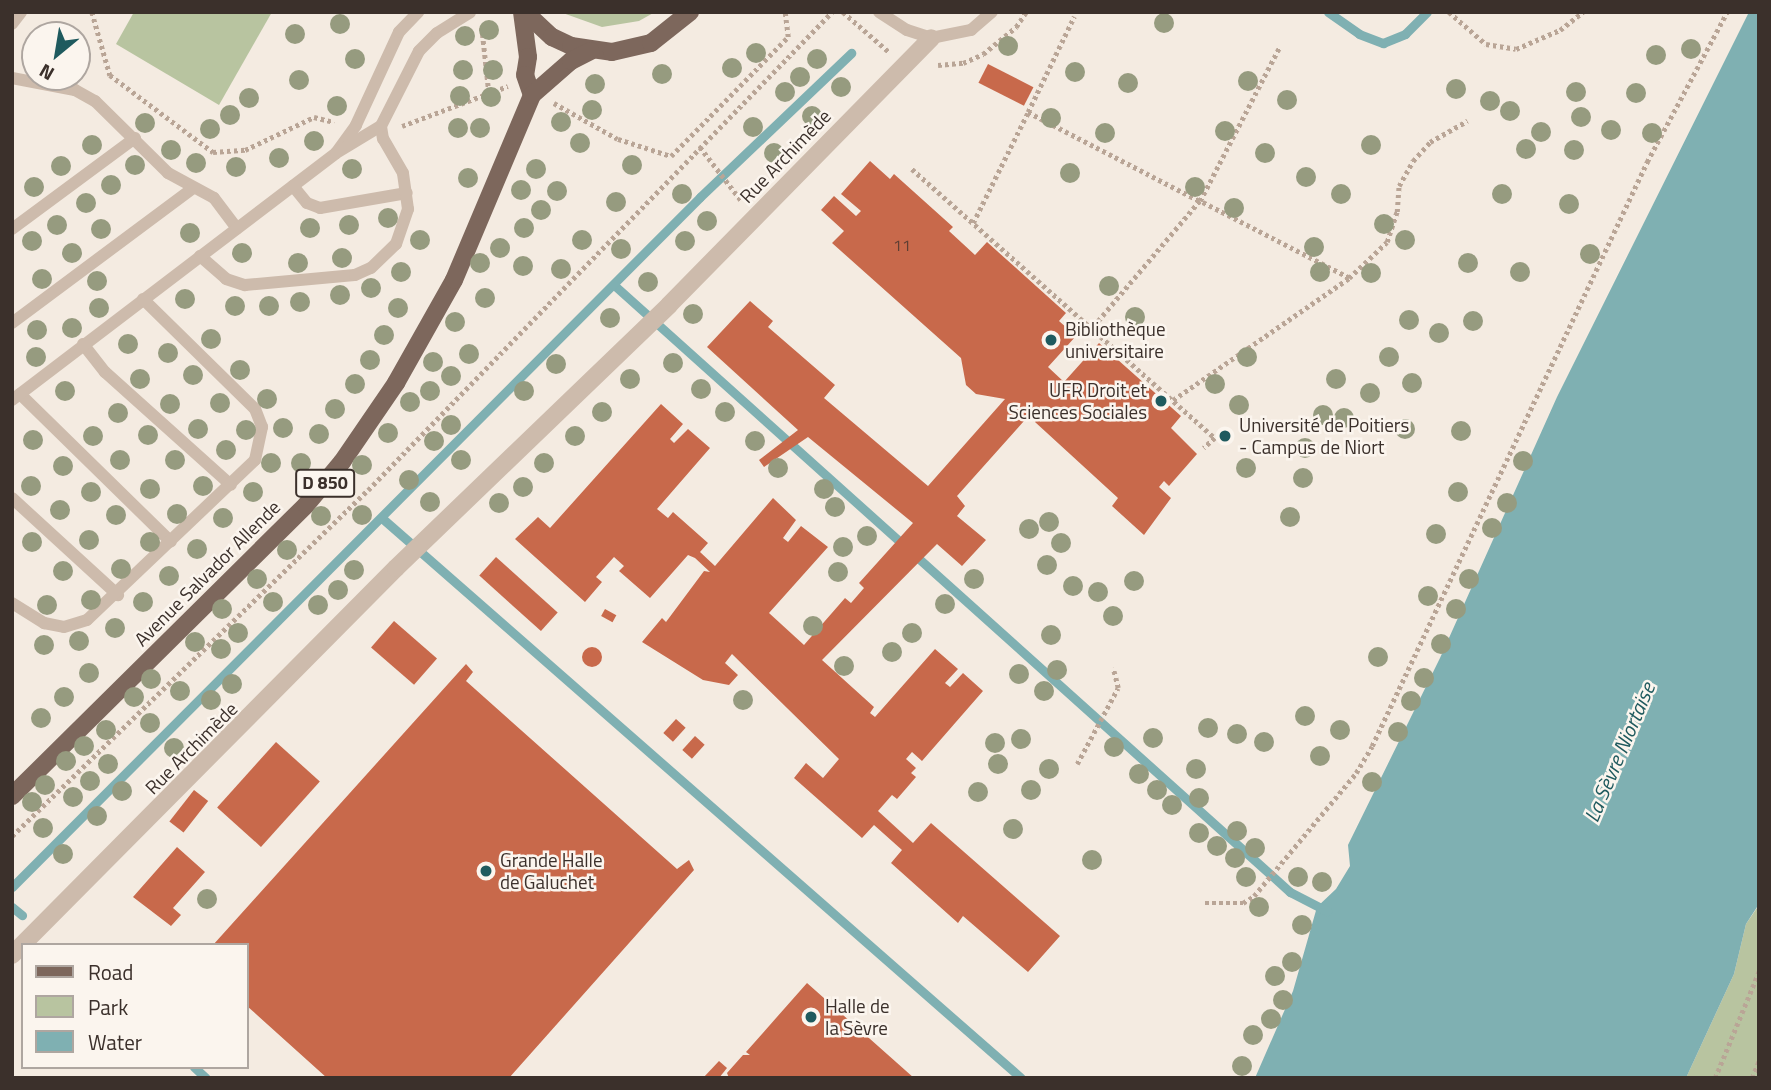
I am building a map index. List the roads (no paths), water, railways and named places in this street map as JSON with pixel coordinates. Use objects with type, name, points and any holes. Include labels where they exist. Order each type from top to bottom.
[{"type":"main road","points":[[523,12],[552,37],[591,51],[622,51],[651,43],[690,12]]},
{"type":"main road","points":[[523,12],[528,57],[524,75],[532,95]]},
{"type":"main road","name":"Avenue Salvador Allende","points":[[12,796],[306,505],[342,462],[396,383],[454,280],[532,95],[571,61],[591,51]]},
{"type":"street","name":"Rue Archimède","points":[[24,943],[396,568],[669,305],[931,38]]},
{"type":"lane","points":[[12,24],[21,12]]},
{"type":"lane","points":[[336,153],[356,125],[383,60],[399,32],[418,12]]},
{"type":"lane","points":[[171,542],[16,397],[336,153],[381,126],[419,51],[437,33],[470,12]]},
{"type":"lane","points":[[879,12],[931,38],[971,30],[992,12]]},
{"type":"lane","points":[[12,78],[75,90],[95,101],[168,173],[214,198],[237,228]]},
{"type":"lane","points":[[200,256],[226,279],[245,285],[355,275],[372,268],[396,244],[408,209],[407,193],[381,126]]},
{"type":"lane","points":[[12,229],[135,138]]},
{"type":"lane","points":[[293,186],[307,203],[320,208],[407,193]]},
{"type":"lane","points":[[12,323],[193,188]]},
{"type":"lane","points":[[12,603],[44,623],[64,626],[87,620],[118,595],[255,460],[262,443],[262,427],[255,409],[143,299]]},
{"type":"lane","points":[[83,344],[105,372],[231,485]]},
{"type":"lane","points":[[12,498],[118,595]]},
{"type":"water","name":"La Sèvre Niortaise","points":[[1749,12],[1759,12],[1759,904],[1746,924],[1734,974],[1686,1078],[1255,1078],[1293,991],[1317,907],[1336,889],[1350,866],[1348,845],[1440,658],[1557,397]]},
{"type":"waterway","points":[[1328,12],[1359,34],[1383,43],[1405,34],[1427,12]]},
{"type":"waterway","points":[[12,887],[700,197],[851,53]]},
{"type":"waterway","points":[[614,285],[1290,892],[1327,911]]},
{"type":"waterway","points":[[383,519],[1021,1078]]},
{"type":"waterway","points":[[12,907],[22,915]]},
{"type":"waterway","points":[[196,1069],[206,1078]]},
{"type":"place","name":"Bibliothèque universitaire","points":[[1051,340]]},
{"type":"place","name":"UFR Droit et Sciences Sociales","points":[[1161,401]]},
{"type":"place","name":"Université de Poitiers - Campus de Niort","points":[[1225,436]]},
{"type":"place","name":"Grande Halle de Galuchet","points":[[486,871]]},
{"type":"place","name":"Halle de la Sèvre","points":[[811,1017]]}]
